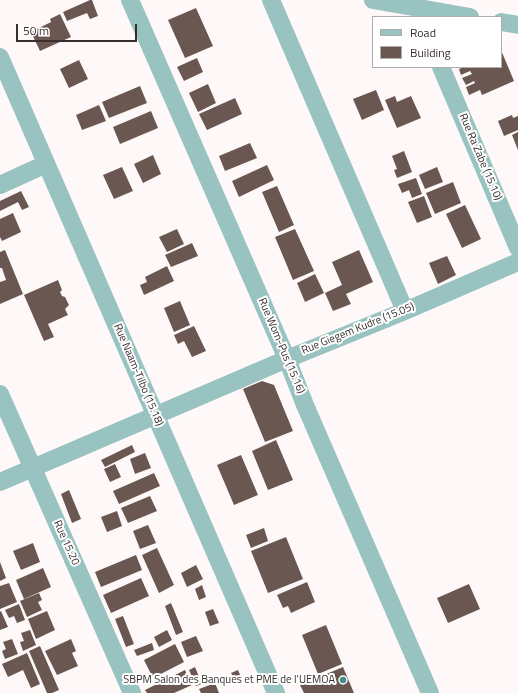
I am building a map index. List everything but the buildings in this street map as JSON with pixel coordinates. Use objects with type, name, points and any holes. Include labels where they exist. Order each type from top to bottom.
[{"type":"street","name":"Rue Wom-Pus (15.16)","points":[[130,0],[430,693]]},
{"type":"street","points":[[271,0],[406,310]]},
{"type":"street","points":[[373,0],[418,12],[460,16]]},
{"type":"street","points":[[502,22],[518,25]]},
{"type":"street","name":"Rue Naam-Tilbo (15.18)","points":[[0,57],[276,693]]},
{"type":"street","name":"Rue Ra Zabe (15.10)","points":[[441,68],[518,248]]},
{"type":"street","points":[[0,185],[46,164]]},
{"type":"street","name":"Rue Giegem Kudre (15.05)","points":[[0,482],[286,359],[518,262]]},
{"type":"street","name":"Rue 15.20","points":[[0,394],[132,693]]},
{"type":"place","name":"SBPM Salon des Banques et PME de l'UEMOA","points":[[343,680]]}]
